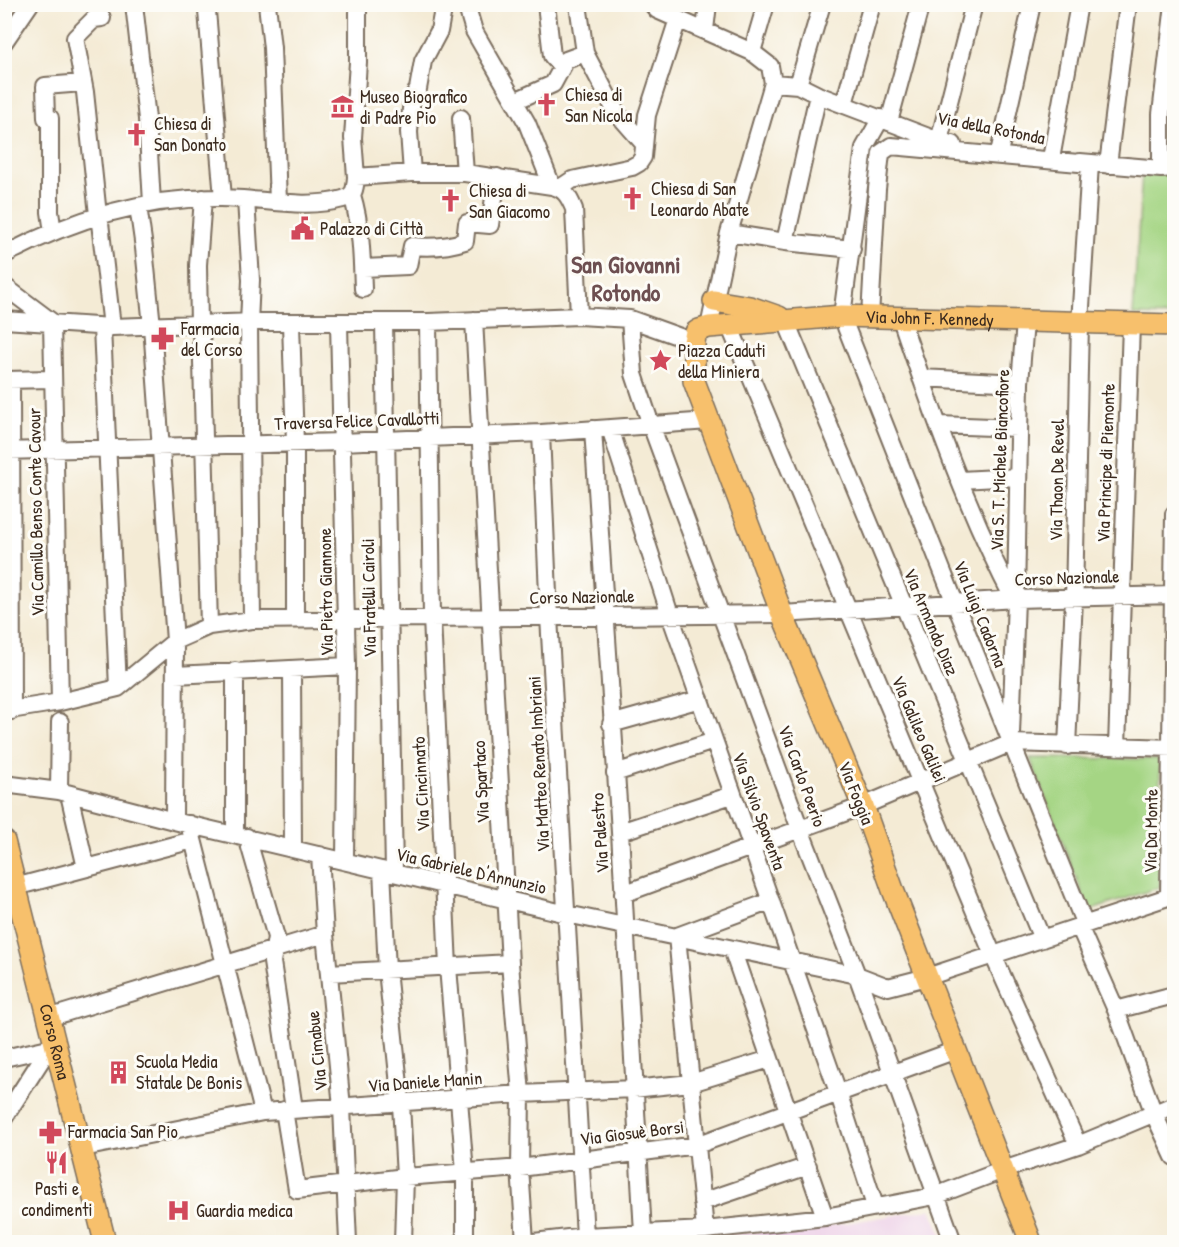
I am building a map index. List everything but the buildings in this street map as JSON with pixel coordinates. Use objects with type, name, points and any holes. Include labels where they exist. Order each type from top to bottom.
[{"type":"main road","points":[[714,301],[750,307],[785,319]]},
{"type":"main road","name":"Via John F. Kennedy","points":[[711,331],[785,319],[844,316],[1174,325]]},
{"type":"main road","name":"Via Foggia","points":[[711,331],[694,381],[782,614],[862,806],[1031,1242]]},
{"type":"main road","name":"Corso Roma","points":[[4,841],[13,897],[48,1018],[52,1047],[82,1148],[105,1242]]},
{"type":"street","points":[[4,42],[30,4]]},
{"type":"street","points":[[134,4],[147,119],[144,248],[152,326],[175,641],[175,675],[185,828],[225,965],[263,1112]]},
{"type":"street","points":[[205,4],[214,81],[223,198]]},
{"type":"street","points":[[267,4],[272,48],[278,201]]},
{"type":"street","points":[[358,4],[358,62],[353,138],[356,177],[352,195],[363,268],[363,289]]},
{"type":"street","points":[[412,173],[409,132],[412,98],[418,89],[423,61],[439,31],[444,4]]},
{"type":"street","points":[[466,4],[474,31],[527,123],[556,187]]},
{"type":"street","points":[[546,4],[552,56],[561,66]]},
{"type":"street","points":[[578,4],[585,53],[616,112],[644,144]]},
{"type":"street","points":[[4,320],[107,327],[428,322],[579,316],[630,319],[711,331],[714,301],[729,233],[773,83],[770,66],[752,52],[657,10],[652,4]]},
{"type":"street","points":[[705,30],[708,4]]},
{"type":"street","points":[[752,52],[766,4]]},
{"type":"street","points":[[798,85],[822,4]]},
{"type":"street","points":[[844,104],[872,4]]},
{"type":"street","points":[[844,316],[864,148],[885,120],[921,4]]},
{"type":"street","points":[[939,141],[974,4]]},
{"type":"street","points":[[999,153],[1032,4]]},
{"type":"street","points":[[1051,159],[1079,4]]},
{"type":"street","points":[[1108,165],[1128,4]]},
{"type":"street","points":[[1168,168],[1168,113],[1174,4]]},
{"type":"street","points":[[102,18],[94,19],[75,38],[92,147],[107,327],[107,448],[118,688]]},
{"type":"street","points":[[556,187],[572,180],[632,167],[639,163],[643,157],[647,115],[678,19]]},
{"type":"street","points":[[515,101],[553,84],[566,60],[585,53]]},
{"type":"street","points":[[53,232],[50,212],[50,118],[46,118],[45,86],[83,83]]},
{"type":"street","name":"Via della Rotonda","points":[[773,83],[798,85],[818,95],[939,141],[999,153],[1090,164],[1168,168]]},
{"type":"street","points":[[785,242],[818,95]]},
{"type":"street","points":[[461,118],[465,173]]},
{"type":"street","points":[[870,317],[881,153],[891,146],[1090,164]]},
{"type":"street","name":"Via Thaon De Revel","points":[[1067,746],[1074,599],[1080,322],[1090,164]]},
{"type":"street","points":[[356,177],[412,173],[465,173],[556,187],[568,196],[574,210],[579,316]]},
{"type":"street","points":[[363,268],[408,266],[412,246],[434,248],[465,242],[467,224],[490,225],[497,177]]},
{"type":"street","points":[[4,255],[99,214],[145,205],[203,198],[317,203],[352,195]]},
{"type":"street","points":[[203,198],[198,265],[209,626]]},
{"type":"street","points":[[246,200],[251,280],[249,323],[252,620]]},
{"type":"street","points":[[729,233],[852,249]]},
{"type":"street","points":[[4,286],[52,322]]},
{"type":"street","name":"Via Luigi Cadorna","points":[[844,316],[846,327],[1116,1010],[1154,1114],[1174,1157]]},
{"type":"street","name":"Via Carlo Poerio","points":[[630,319],[634,374],[651,425],[800,829],[857,975],[953,1242]]},
{"type":"street","name":"Via Armando Diaz","points":[[785,319],[902,606],[1042,939]]},
{"type":"street","points":[[900,319],[988,549],[1015,599]]},
{"type":"street","name":"Via Spartaco","points":[[474,320],[510,963],[521,1094],[520,1168],[525,1242]]},
{"type":"street","name":"Via Camillo Benso Conte Cavour","points":[[52,322],[60,702]]},
{"type":"street","name":"Via Fratelli Cairoli","points":[[384,322],[388,618],[387,970],[401,1104],[405,1177],[403,1242]]},
{"type":"street","name":"Via Cincinnato","points":[[428,322],[432,618],[448,967],[465,1172],[465,1242]]},
{"type":"street","name":"Via S. T. Michele Biancofiore","points":[[1011,742],[1018,428],[1025,322]]},
{"type":"street","name":"Via Pietro Giannone","points":[[339,323],[347,666],[345,860]]},
{"type":"street","points":[[291,324],[295,443],[296,619]]},
{"type":"street","name":"Via Principe di Piemonte","points":[[1117,747],[1131,324]]},
{"type":"street","name":"Via Galileo Galilei","points":[[711,331],[848,611],[993,955],[1078,1145]]},
{"type":"street","points":[[921,378],[1020,383]]},
{"type":"street","points":[[8,711],[8,380],[52,379]]},
{"type":"street","name":"Traversa Felice Cavallotti","points":[[8,451],[342,442],[541,433],[710,421]]},
{"type":"street","points":[[939,425],[1018,428]]},
{"type":"street","name":"Via Silvio Spaventa","points":[[601,429],[700,699],[838,1092],[875,1206]]},
{"type":"street","name":"Via Palestro","points":[[601,429],[605,616],[643,1233]]},
{"type":"street","name":"Via Matteo Renato Imbriani","points":[[541,433],[549,617],[585,1236]]},
{"type":"street","points":[[960,480],[1017,477]]},
{"type":"street","name":"Via Da Monte","points":[[1172,896],[1174,514]]},
{"type":"street","name":"Corso Nazionale","points":[[8,711],[60,702],[118,688],[175,641],[209,626],[252,620],[782,614],[1015,599],[1174,595]]},
{"type":"street","points":[[175,675],[347,666]]},
{"type":"street","points":[[292,669],[293,848]]},
{"type":"street","points":[[235,671],[241,836],[276,937],[272,962],[289,1110]]},
{"type":"street","points":[[611,724],[700,699]]},
{"type":"street","points":[[60,722],[64,793],[87,868]]},
{"type":"street","points":[[615,773],[714,741]]},
{"type":"street","points":[[623,894],[862,806],[1011,742],[1067,746],[1173,748]]},
{"type":"street","name":"Via Gabriele D'Annunzio","points":[[4,784],[64,793],[185,828],[241,836],[567,914],[857,975],[888,987],[927,977],[1172,896]]},
{"type":"street","points":[[620,832],[732,795]]},
{"type":"street","points":[[13,897],[185,828]]},
{"type":"street","name":"Via Cimabue","points":[[320,855],[325,934],[342,1107],[348,1242]]},
{"type":"street","points":[[705,1230],[677,936],[771,901]]},
{"type":"street","points":[[48,1018],[325,934]]},
{"type":"street","points":[[732,949],[825,1217]]},
{"type":"street","points":[[329,973],[510,963]]},
{"type":"street","points":[[1116,1010],[1174,995]]},
{"type":"street","points":[[4,1058],[52,1047]]},
{"type":"street","points":[[4,1118],[52,1047]]},
{"type":"street","name":"Via Giosuè Borsi","points":[[289,1110],[297,1190],[405,1177],[520,1168],[581,1158],[697,1145],[956,1050]]},
{"type":"street","name":"Via Daniele Manin","points":[[82,1148],[263,1112],[521,1094],[633,1089],[691,1083],[770,1059]]},
{"type":"street","points":[[534,1242],[585,1236],[705,1230],[825,1217],[935,1196],[1078,1145],[1174,1105]]},
{"type":"street","points":[[702,1202],[808,1166]]},
{"type":"shaded area","points":[[931,1209],[945,1242],[643,1242],[828,1226]]},
{"type":"green space","points":[[1174,169],[1174,316],[1133,315],[1142,172]]},
{"type":"green space","points":[[1030,758],[1160,759],[1160,887],[1089,911]]},
{"type":"place","name":"Chiesa di San Nicola","points":[[547,105]]},
{"type":"place","name":"Museo Biografico di Padre Pio","points":[[342,107]]},
{"type":"place","name":"Chiesa di San Donato","points":[[136,134]]},
{"type":"place","name":"Chiesa di San Leonardo Abate","points":[[633,199]]},
{"type":"place","name":"Chiesa di San Giacomo","points":[[451,201]]},
{"type":"place","name":"Palazzo di Città","points":[[302,229]]},
{"type":"place","name":"Farmacia del Corso","points":[[163,339]]},
{"type":"place","name":"Piazza Caduti della Miniera","points":[[660,361]]},
{"type":"place","name":"Scuola Media Statale De Bonis","points":[[118,1072]]},
{"type":"place","name":"Farmacia San Pio","points":[[50,1132]]},
{"type":"place","name":"Pasti e condimenti","points":[[57,1163]]},
{"type":"place","name":"Guardia medica","points":[[178,1211]]},
{"type":"district","name":"San Giovanni Rotondo","points":[[626,279]]}]
